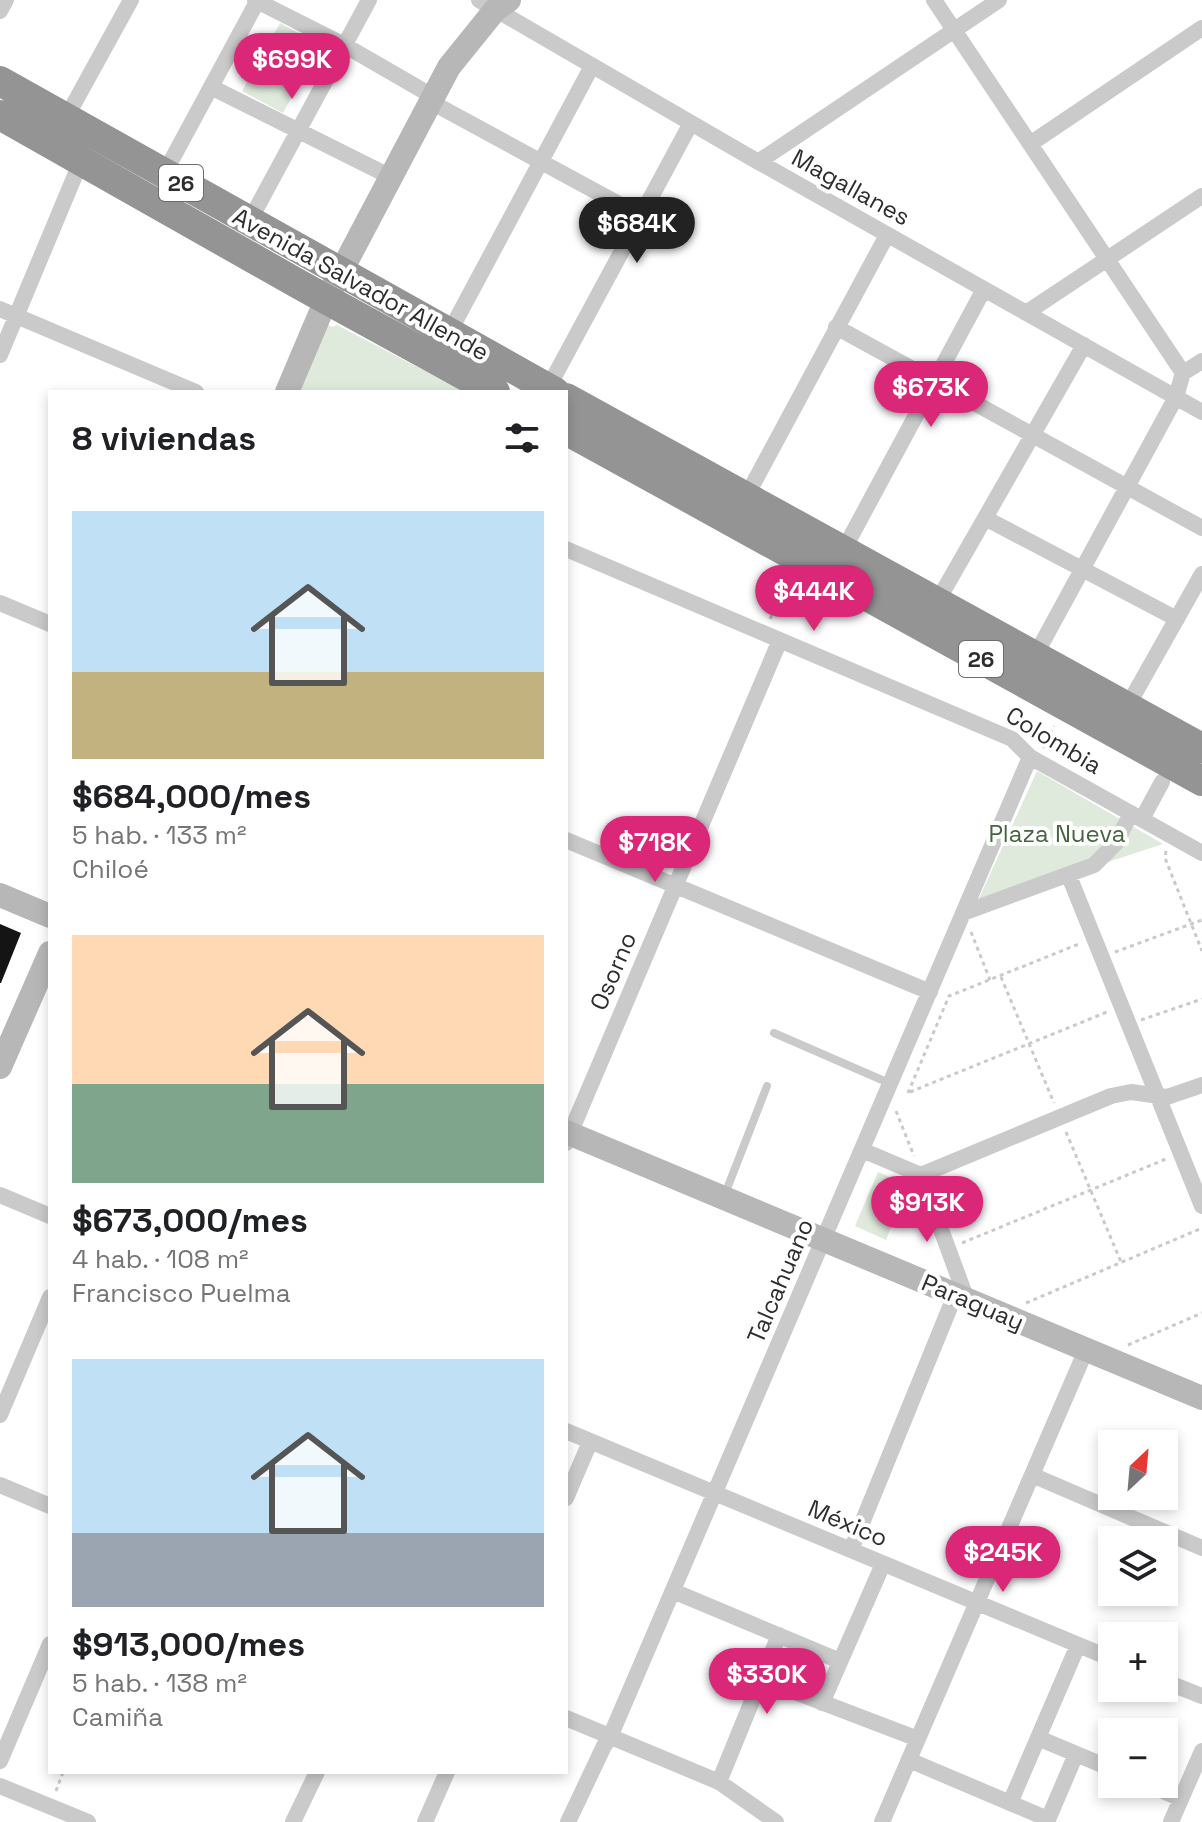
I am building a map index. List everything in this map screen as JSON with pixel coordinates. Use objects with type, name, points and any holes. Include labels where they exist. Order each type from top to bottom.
[{"type":"highway","name":"Avenida Salvador Allende","points":[[0,81],[249,222],[333,287],[492,390]]},
{"type":"highway","name":"Avenida Salvador Allende","points":[[0,115],[81,161],[333,287],[449,333],[551,390]]},
{"type":"highway","name":"Avenida Salvador Allende","points":[[568,400],[746,497],[837,563],[1064,705],[1202,781]]},
{"type":"highway","name":"Avenida Salvador Allende","points":[[568,435],[837,563],[937,602],[1202,748]]},
{"type":"street","points":[[0,11],[6,0]]},
{"type":"street","points":[[66,118],[131,0]]},
{"type":"street","points":[[164,174],[257,0],[344,45],[432,100],[641,216]]},
{"type":"street","points":[[249,222],[369,0]]},
{"type":"street","points":[[934,0],[1183,373]]},
{"type":"street","points":[[758,162],[999,0]]},
{"type":"street","points":[[288,390],[333,287],[449,67],[494,3]]},
{"type":"street","name":"Magallanes","points":[[494,3],[592,66],[758,162],[1202,412]]},
{"type":"street","points":[[1030,144],[1202,28]]},
{"type":"street","points":[[449,333],[592,66]]},
{"type":"street","points":[[211,87],[391,177]]},
{"type":"street","points":[[557,390],[641,216],[691,123]]},
{"type":"street","points":[[0,355],[81,161]]},
{"type":"street","points":[[1026,313],[1202,196]]},
{"type":"street","points":[[746,497],[887,235]]},
{"type":"street","points":[[837,563],[984,289]]},
{"type":"street","points":[[0,309],[191,390]]},
{"type":"street","points":[[836,327],[1202,528]]},
{"type":"street","points":[[937,602],[1084,345]]},
{"type":"street","points":[[1035,656],[1176,397],[1183,373],[1202,361]]},
{"type":"street","points":[[985,518],[1177,619]]},
{"type":"street","name":"Colombia","points":[[568,550],[1012,739],[1033,758],[1202,853]]},
{"type":"street","points":[[1127,707],[1202,574]]},
{"type":"street","points":[[0,603],[48,623]]},
{"type":"street","name":"Osorno","points":[[568,1134],[780,640]]},
{"type":"street","name":"Talcahuano","points":[[568,1822],[610,1737],[862,1150],[889,1094],[963,913],[1033,758]]},
{"type":"street","points":[[963,913],[1069,876],[1102,859],[1162,782]]},
{"type":"street","points":[[568,841],[930,992]]},
{"type":"street","points":[[1069,876],[1202,1206]]},
{"type":"street","points":[[0,895],[48,915]]},
{"type":"street","points":[[0,1067],[48,958]]},
{"type":"street","points":[[921,1175],[1111,1096],[1131,1092],[1158,1097],[1174,1096],[1202,1085]]},
{"type":"street","name":"Paraguay","points":[[568,1136],[1202,1398]]},
{"type":"street","points":[[851,1550],[961,1298],[950,1248],[921,1175],[862,1150]]},
{"type":"street","points":[[0,1195],[48,1215]]},
{"type":"street","points":[[0,1415],[48,1302]]},
{"type":"street","points":[[882,1822],[1032,1475],[1094,1353]]},
{"type":"street","name":"México","points":[[568,1432],[1098,1653]]},
{"type":"street","points":[[568,1493],[590,1442]]},
{"type":"street","points":[[1032,1475],[1202,1548]]},
{"type":"street","points":[[0,1485],[48,1505]]},
{"type":"street","points":[[822,1703],[883,1564]]},
{"type":"street","points":[[673,1591],[840,1661]]},
{"type":"street","points":[[719,1782],[779,1635]]},
{"type":"street","points":[[1010,1803],[1078,1645]]},
{"type":"street","points":[[0,1761],[48,1649]]},
{"type":"street","points":[[761,1679],[918,1739]]},
{"type":"street","points":[[1178,1687],[1202,1696]]},
{"type":"street","points":[[568,1719],[719,1782],[776,1822]]},
{"type":"street","points":[[1038,1738],[1098,1763]]},
{"type":"street","points":[[1171,1822],[1202,1751]]},
{"type":"street","points":[[909,1760],[1048,1821],[1076,1754]]},
{"type":"street","points":[[293,1822],[316,1774]]},
{"type":"street","points":[[425,1822],[446,1774]]},
{"type":"street","points":[[0,1786],[88,1822]]},
{"type":"lane","points":[[774,1033],[889,1094]]},
{"type":"lane","points":[[723,1198],[767,1086]]},
{"type":"path","points":[[762,633],[788,581],[819,597],[837,563]]},
{"type":"path","points":[[1033,758],[1064,705]]},
{"type":"path","points":[[1173,837],[1165,858],[1202,951]]},
{"type":"path","points":[[963,913],[990,980]]},
{"type":"path","points":[[1101,957],[1202,920]]},
{"type":"path","points":[[908,1093],[949,996],[1094,938]]},
{"type":"path","points":[[1128,1024],[1202,999]]},
{"type":"path","points":[[921,1175],[889,1094],[908,1093],[1121,1006]]},
{"type":"path","points":[[950,1248],[1181,1153]]},
{"type":"path","points":[[1000,1314],[1202,1228]]},
{"type":"path","points":[[1094,1353],[1202,1313]]},
{"type":"path","points":[[50,1807],[62,1774]]},
{"type":"green space","points":[[280,23],[320,45],[283,113],[242,91]]},
{"type":"green space","points":[[326,324],[332,327],[337,325],[461,390],[299,390]]},
{"type":"green space","name":"Plaza Nueva","points":[[1037,771],[1163,844],[976,905]]},
{"type":"green space","points":[[878,1172],[908,1185],[886,1240],[855,1226]]},
{"type":"building","points":[[0,924],[21,933],[1,983],[0,983]]}]
